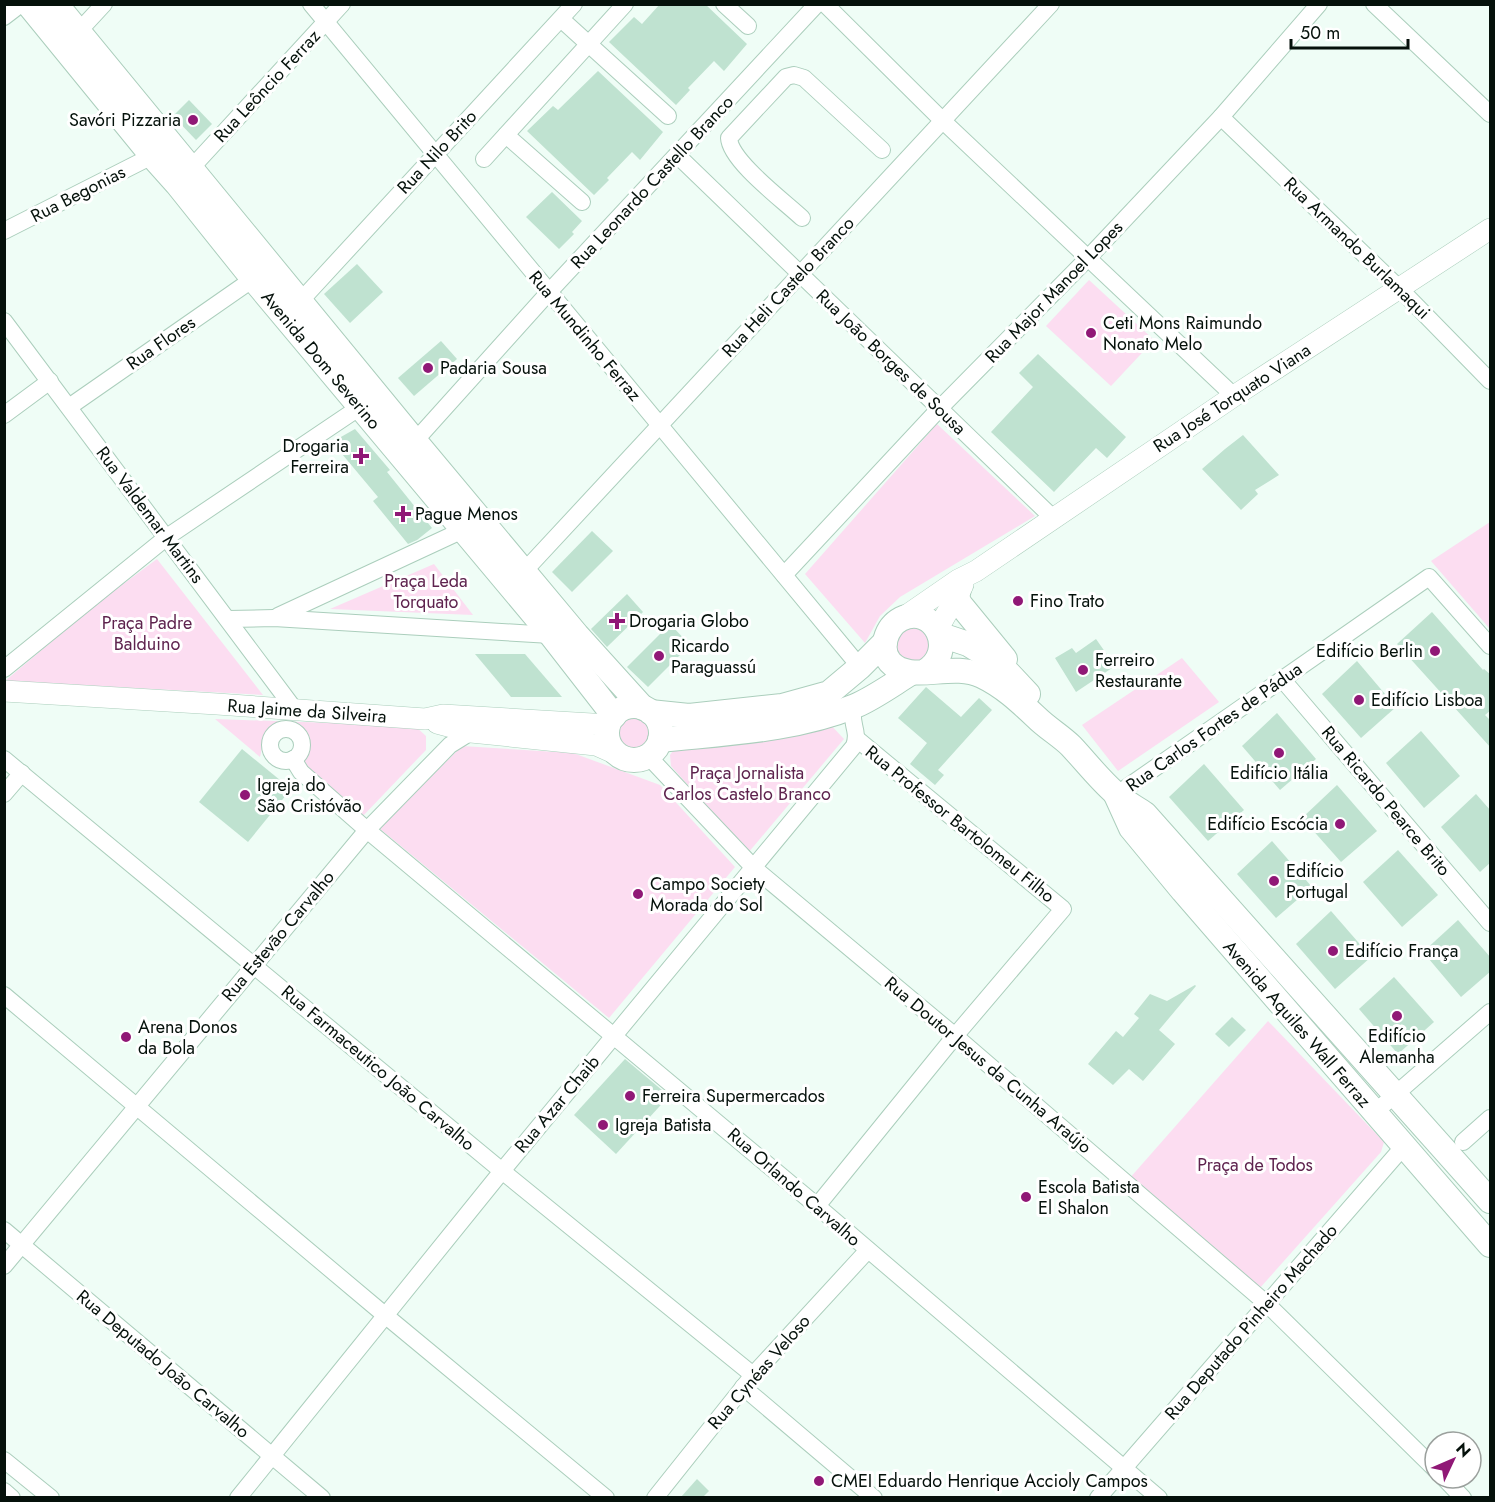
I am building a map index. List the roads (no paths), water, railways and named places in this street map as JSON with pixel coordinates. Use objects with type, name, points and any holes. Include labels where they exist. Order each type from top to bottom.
[{"type":"main road","name":"Avenida Dom Severino","points":[[28,4],[152,156],[184,176],[293,310],[415,441],[517,578],[551,635],[612,720]]},
{"type":"main road","name":"Avenida Dom Severino","points":[[56,4],[184,176],[253,279],[293,310],[360,407],[463,530],[517,578],[647,710]]},
{"type":"main road","points":[[959,589],[957,597],[960,604],[1000,652],[1032,698]]},
{"type":"main road","points":[[885,642],[829,693],[782,706],[688,716],[627,707],[612,720],[609,742],[621,756],[632,760],[654,748],[813,720],[854,706],[917,673],[937,662],[940,654],[939,633],[932,623],[916,617],[900,620],[892,625],[887,633],[885,652],[889,661],[901,671],[917,673]]},
{"type":"main road","name":"Avenida Aquiles Wall Ferraz","points":[[939,633],[968,644],[999,663],[1061,728],[1069,744]]},
{"type":"main road","name":"Avenida Aquiles Wall Ferraz","points":[[917,673],[950,669],[980,675],[1009,692],[1054,734],[1069,744],[1116,795],[1145,814],[1394,1096],[1491,1201]]},
{"type":"main road","points":[[647,710],[659,724],[654,748]]},
{"type":"main road","name":"Avenida Aquiles Wall Ferraz","points":[[1116,795],[1131,828],[1205,917],[1491,1245]]},
{"type":"street","points":[[4,17],[21,4]]},
{"type":"street","points":[[79,32],[104,4]]},
{"type":"street","name":"Rua Mundinho Ferraz","points":[[311,4],[860,667]]},
{"type":"street","name":"Rua Leôncio Ferraz","points":[[184,176],[342,4]]},
{"type":"street","name":"Rua Nilo Brito","points":[[293,310],[574,4]]},
{"type":"street","points":[[484,159],[625,4]]},
{"type":"street","points":[[724,4],[748,26]]},
{"type":"street","name":"Rua Leonardo Castello Branco","points":[[415,441],[549,292],[817,4]]},
{"type":"street","points":[[825,4],[943,120],[1234,396]]},
{"type":"street","name":"Rua Heli Castelo Branco","points":[[517,578],[1052,4]]},
{"type":"street","name":"Rua Major Manoel Lopes","points":[[784,575],[939,409],[1089,258],[1221,117],[1319,4]]},
{"type":"street","points":[[1374,4],[1491,114]]},
{"type":"street","points":[[561,19],[668,116]]},
{"type":"street","points":[[802,218],[743,164],[729,145],[729,138],[786,77],[794,75],[804,78],[882,150]]},
{"type":"street","points":[[737,91],[754,110]]},
{"type":"street","name":"Rua Armando Burlamaqui","points":[[1221,117],[1400,289],[1491,381]]},
{"type":"street","points":[[506,135],[582,202]]},
{"type":"street","name":"Rua João Borges de Sousa","points":[[677,155],[1053,519]]},
{"type":"street","name":"Rua Begonias","points":[[4,231],[152,156]]},
{"type":"street","name":"Rua José Torquato Viana","points":[[900,620],[1234,396],[1323,347],[1400,289],[1491,229]]},
{"type":"street","name":"Rua Flores","points":[[69,406],[253,279]]},
{"type":"street","name":"Rua Valdemar Martins","points":[[4,321],[296,710]]},
{"type":"street","points":[[4,415],[50,381]]},
{"type":"street","points":[[4,669],[167,537],[360,407]]},
{"type":"street","points":[[274,618],[463,530]]},
{"type":"street","name":"Rua José Torquato Viana","points":[[939,633],[959,589],[976,571]]},
{"type":"street","name":"Rua Carlos Fortes de Pádua","points":[[1116,795],[1213,732],[1282,679],[1430,577],[1491,646]]},
{"type":"street","points":[[228,620],[274,618],[551,635]]},
{"type":"street","name":"Rua Ricardo Pearce Brito","points":[[1282,679],[1491,923]]},
{"type":"street","name":"Rua Jaime da Silveira","points":[[6,690],[425,719],[443,715],[612,720]]},
{"type":"street","points":[[854,706],[851,717],[856,739]]},
{"type":"street","points":[[425,719],[471,732],[596,745],[621,756]]},
{"type":"street","points":[[425,719],[438,732],[442,744],[436,760]]},
{"type":"street","name":"Rua Estevão Carvalho","points":[[4,1266],[367,830],[450,745],[471,732]]},
{"type":"street","name":"Rua Azar Chaib","points":[[238,1497],[502,1171],[854,746],[856,739]]},
{"type":"street","name":"Rua Professor Bartolomeu Filho","points":[[856,739],[1063,909],[955,1036]]},
{"type":"street","name":"Rua Doutor Jesus da Cunha Araújo","points":[[654,748],[754,868],[955,1036],[1267,1304],[1423,1457]]},
{"type":"street","name":"Rua Farmaceutico João Carvalho","points":[[4,759],[502,1171],[748,1381],[874,1497]]},
{"type":"street","name":"Rua Orlando Carvalho","points":[[293,759],[301,772],[367,830],[615,1035],[1159,1497]]},
{"type":"street","points":[[4,794],[22,773]]},
{"type":"street","points":[[4,995],[386,1316],[606,1497]]},
{"type":"street","points":[[1374,1113],[1475,1035],[1491,1012]]},
{"type":"street","points":[[817,1206],[955,1036]]},
{"type":"street","points":[[1463,1142],[1491,1118]]},
{"type":"street","name":"Rua Deputado Pinheiro Machado","points":[[1098,1497],[1404,1146]]},
{"type":"street","name":"Rua Deputado João Carvalho","points":[[4,1230],[322,1497]]},
{"type":"street","name":"Rua Cynéas Veloso","points":[[655,1497],[748,1381],[867,1250]]},
{"type":"street","points":[[4,1460],[51,1497]]},
{"type":"street","points":[[4,1491],[12,1497]]},
{"type":"place","name":"Savóri Pizzaria","points":[[193,120]]},
{"type":"place","name":"Ceti Mons Raimundo Nonato Melo","points":[[1091,333]]},
{"type":"place","name":"Padaria Sousa","points":[[428,368]]},
{"type":"place","name":"Drogaria Ferreira","points":[[361,456]]},
{"type":"place","name":"Pague Menos","points":[[403,514]]},
{"type":"place","name":"Fino Trato","points":[[1018,601]]},
{"type":"place","name":"Drogaria Globo","points":[[617,621]]},
{"type":"place","name":"Edifício Berlin","points":[[1435,651]]},
{"type":"place","name":"Ricardo Paraguassú","points":[[659,656]]},
{"type":"place","name":"Ferreiro Restaurante","points":[[1083,670]]},
{"type":"place","name":"Edifício Lisboa","points":[[1359,700]]},
{"type":"place","name":"Edifício Itália","points":[[1279,753]]},
{"type":"place","name":"Igreja do São Cristóvão","points":[[245,795]]},
{"type":"place","name":"Edifício Escócia","points":[[1340,824]]},
{"type":"place","name":"Edifício Portugal","points":[[1274,881]]},
{"type":"place","name":"Campo Society Morada do Sol","points":[[638,894]]},
{"type":"place","name":"Edifício França","points":[[1333,951]]},
{"type":"place","name":"Edifício Alemanha","points":[[1397,1016]]},
{"type":"place","name":"Arena Donos da Bola","points":[[126,1037]]},
{"type":"place","name":"Ferreira Supermercados","points":[[630,1096]]},
{"type":"place","name":"Igreja Batista","points":[[603,1125]]},
{"type":"place","name":"Escola Batista El Shalon","points":[[1026,1197]]},
{"type":"place","name":"CMEI Eduardo Henrique Accioly Campos","points":[[819,1481]]},
{"type":"park label","name":"Praça Leda Torquato","points":[[426,591]]},
{"type":"park label","name":"Praça Padre Balduino","points":[[147,633]]},
{"type":"park label","name":"Praça Jornalista Carlos Castelo Branco","points":[[747,783]]},
{"type":"park label","name":"Praça de Todos","points":[[1255,1165]]}]
